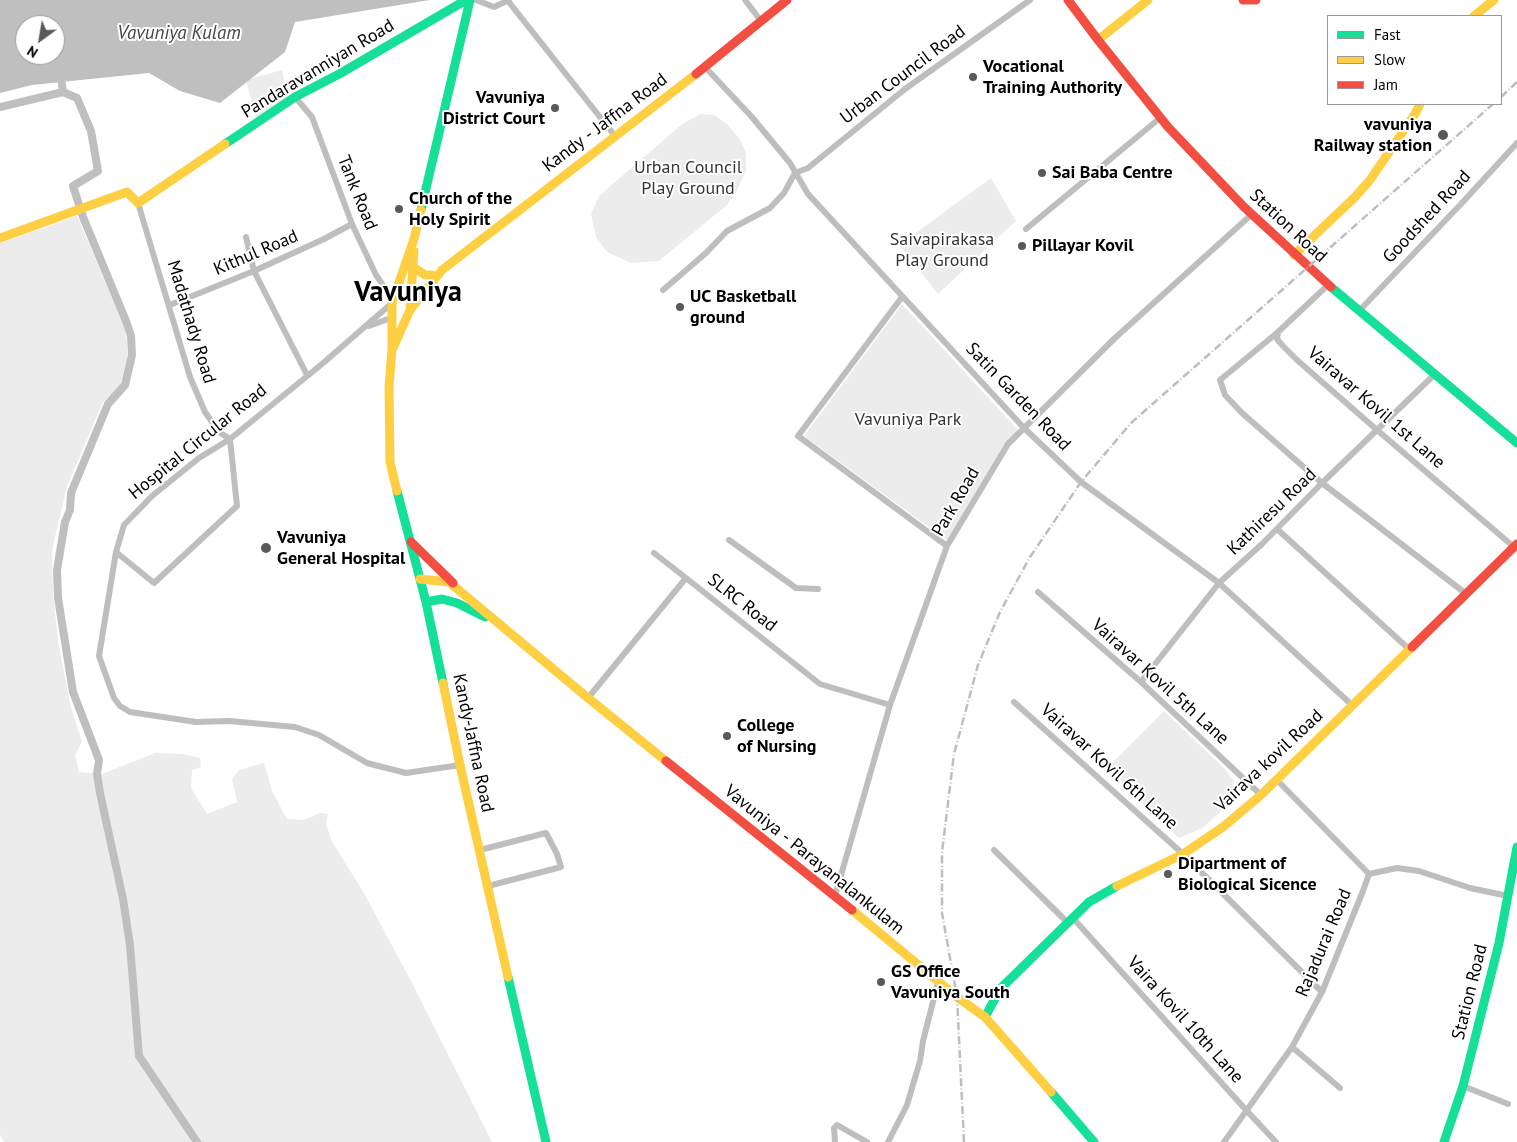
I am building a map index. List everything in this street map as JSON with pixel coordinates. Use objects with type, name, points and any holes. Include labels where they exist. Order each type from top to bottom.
[{"type":"main road","name":"Pandaravanniyan Road","points":[[138,203],[295,97],[341,73],[468,0]]},
{"type":"main road","points":[[410,310],[414,239],[468,0]]},
{"type":"main road","name":"Kandy - Jaffna Road","points":[[393,301],[442,270],[705,67],[787,0]]},
{"type":"main road","name":"Station Road","points":[[1068,0],[1160,118],[1230,193],[1328,286],[1517,443]]},
{"type":"main road","points":[[1098,40],[1148,0]]},
{"type":"main road","points":[[1243,0],[1256,0]]},
{"type":"main road","points":[[1475,15],[1494,0]]},
{"type":"main road","points":[[1294,255],[1370,180],[1420,105]]},
{"type":"main road","points":[[0,238],[127,192],[138,203]]},
{"type":"main road","name":"Kandy-Jaffna Road","points":[[414,239],[393,301],[391,318],[392,349],[389,387],[390,462],[426,602],[460,765],[546,1142]]},
{"type":"main road","points":[[413,267],[425,275],[432,275]]},
{"type":"main road","name":"Kandy - Jaffna Road","points":[[410,310],[442,270]]},
{"type":"main road","name":"Kandy-Jaffna Road","points":[[392,349],[410,310]]},
{"type":"main road","name":"Hospital Circular Road","points":[[391,318],[410,310]]},
{"type":"main road","points":[[409,540],[496,622]]},
{"type":"main road","name":"Vairava kovil Road","points":[[985,1018],[1000,989],[1069,919],[1089,902],[1105,892],[1183,854],[1223,827],[1261,795],[1516,545]]},
{"type":"main road","points":[[420,580],[449,582],[470,598]]},
{"type":"main road","points":[[426,602],[442,600],[457,603],[496,622]]},
{"type":"main road","name":"Vavuniya - Parayanalankulam","points":[[496,622],[835,896],[938,982],[985,1018],[1094,1142]]},
{"type":"main road","name":"Station Road","points":[[1444,1142],[1463,1086],[1499,942],[1517,847]]},
{"type":"street","points":[[476,0],[494,7],[508,0],[615,136]]},
{"type":"street","points":[[745,0],[761,21]]},
{"type":"street","name":"Urban Council Road","points":[[795,174],[808,168],[906,89],[1030,0]]},
{"type":"street","name":"Satin Garden Road","points":[[705,67],[752,116],[790,163],[808,194],[1024,428],[1081,482],[1219,583],[1352,705]]},
{"type":"street","name":"Tank Road","points":[[295,97],[312,117],[352,224],[376,275],[393,301]]},
{"type":"street","points":[[1026,229],[1160,118]]},
{"type":"street","name":"Goodshed Road","points":[[1359,311],[1517,143]]},
{"type":"street","points":[[663,290],[706,253],[727,231],[770,208],[784,193],[795,174]]},
{"type":"street","name":"Madathady Road","points":[[138,203],[190,377],[205,412],[218,432],[230,439]]},
{"type":"street","name":"Park Road","points":[[835,896],[890,705],[947,546],[1008,444],[1114,338],[1252,214]]},
{"type":"street","name":"Kithul Road","points":[[170,305],[324,239],[352,224]]},
{"type":"street","points":[[246,237],[254,270],[308,375]]},
{"type":"street","points":[[1328,286],[1278,332],[1220,380],[1224,395],[1322,483],[1465,593]]},
{"type":"street","points":[[902,297],[798,436],[947,546]]},
{"type":"street","name":"Hospital Circular Road","points":[[393,301],[366,327],[230,439],[199,458],[152,496],[124,525],[116,552],[99,656],[114,698],[120,706],[130,712],[196,722],[229,721],[295,727],[319,735],[367,763],[406,773],[460,765]]},
{"type":"street","name":"Hospital Circular Road","points":[[366,327],[391,318]]},
{"type":"street","name":"Vairavar Kovil 1st Lane","points":[[1278,332],[1277,339],[1283,346],[1377,430],[1516,545]]},
{"type":"street","name":"Kathiresu Road","points":[[1141,682],[1219,583],[1276,530],[1435,374]]},
{"type":"street","points":[[116,552],[154,584],[237,506],[230,439]]},
{"type":"street","points":[[1276,530],[1409,649]]},
{"type":"street","points":[[729,540],[796,588],[818,589]]},
{"type":"street","points":[[654,554],[686,578]]},
{"type":"street","name":"SLRC Road","points":[[588,698],[686,578],[820,684],[890,705]]},
{"type":"street","name":"Vairavar Kovil 5th Lane","points":[[1038,592],[1141,682],[1261,795]]},
{"type":"street","name":"Vairavar Kovil 6th Lane","points":[[1014,702],[1183,854],[1322,992]]},
{"type":"street","points":[[1276,779],[1369,874]]},
{"type":"street","points":[[480,850],[546,834],[557,854],[560,867],[488,886]]},
{"type":"street","name":"Vaira Kovil 10th Lane","points":[[994,850],[1069,919],[1276,1142]]},
{"type":"street","name":"Rajadurai Road","points":[[1224,1142],[1292,1047],[1322,992],[1369,874],[1397,868],[1419,871],[1470,888],[1508,896]]},
{"type":"street","points":[[888,1142],[907,1105],[920,1060],[938,982]]},
{"type":"street","points":[[1292,1047],[1340,1088]]},
{"type":"street","points":[[1463,1086],[1508,1104]]},
{"type":"street","points":[[835,1142],[834,1128],[838,1125],[867,1142]]},
{"type":"green space","points":[[282,70],[287,100],[257,121],[246,80]]},
{"type":"green space","name":"Urban Council Play Ground","points":[[700,114],[714,115],[727,124],[739,138],[746,152],[746,170],[737,190],[727,205],[659,261],[631,263],[607,252],[596,237],[591,214],[599,196],[681,125]]},
{"type":"green space","name":"Saivapirakasa Play Ground","points":[[991,178],[1016,221],[938,294],[899,245]]},
{"type":"green space","points":[[77,216],[123,323],[127,341],[127,359],[120,386],[103,402],[67,486],[52,550],[53,595],[59,647],[71,707],[82,742],[75,755],[79,772],[102,774],[155,753],[182,754],[200,758],[201,767],[192,770],[191,788],[207,814],[237,802],[232,779],[239,770],[264,763],[272,791],[287,819],[304,820],[320,813],[328,814],[326,823],[332,842],[364,893],[413,985],[492,1142],[4,1142],[0,1135],[0,243]]},
{"type":"green space","name":"Vavuniya Park","points":[[902,304],[1019,431],[948,541],[804,436]]},
{"type":"green space","points":[[1164,711],[1223,767],[1234,781],[1232,792],[1225,808],[1202,828],[1179,838],[1108,767]]},
{"type":"water","name":"Vavuniya Kulam","points":[[0,0],[430,0],[295,22],[285,52],[220,103],[180,91],[149,73],[32,85],[0,93]]},
{"type":"waterway","points":[[0,107],[63,92],[60,72]]},
{"type":"waterway","points":[[63,92],[77,98],[91,131],[98,171],[73,186],[83,217],[126,321],[131,336],[132,355],[125,385],[108,404],[71,493],[70,510],[65,522],[57,570],[58,598],[73,692],[99,760],[97,774],[100,793],[123,899],[130,945],[139,1056],[197,1142]]},
{"type":"railway","points":[[1502,96],[1517,82]]},
{"type":"railway","points":[[964,1142],[957,997],[942,913],[942,852],[954,754],[978,665],[1000,612],[1030,557],[1081,482],[1131,423],[1492,105]]},
{"type":"traffic: fast","points":[[225,144],[295,97],[341,73],[466,0]]},
{"type":"traffic: fast","points":[[421,210],[470,0]]},
{"type":"traffic: fast","points":[[1331,287],[1517,443]]},
{"type":"traffic: fast","points":[[397,491],[426,602],[443,683]]},
{"type":"traffic: fast","points":[[426,602],[442,599],[457,603],[485,617]]},
{"type":"traffic: fast","points":[[1444,1142],[1463,1086],[1499,943],[1517,847]]},
{"type":"traffic: fast","points":[[985,1017],[1000,989],[1089,902],[1117,886]]},
{"type":"traffic: fast","points":[[508,977],[546,1142]]},
{"type":"traffic: fast","points":[[1051,1092],[1094,1142]]},
{"type":"traffic: slow","points":[[1098,40],[1148,0]]},
{"type":"traffic: slow","points":[[1475,15],[1494,0]]},
{"type":"traffic: slow","points":[[393,348],[410,310],[442,270],[696,74]]},
{"type":"traffic: slow","points":[[1294,255],[1355,197],[1370,180],[1420,105]]},
{"type":"traffic: slow","points":[[0,238],[127,192],[138,203],[225,144]]},
{"type":"traffic: slow","points":[[397,491],[390,462],[389,387],[392,349],[392,303],[414,239],[421,210]]},
{"type":"traffic: slow","points":[[410,310],[414,251]]},
{"type":"traffic: slow","points":[[413,267],[425,275],[432,275]]},
{"type":"traffic: slow","points":[[420,579],[449,582],[666,761]]},
{"type":"traffic: slow","points":[[1117,886],[1183,854],[1223,827],[1261,795],[1412,647]]},
{"type":"traffic: slow","points":[[443,683],[508,977]]},
{"type":"traffic: slow","points":[[852,910],[957,997],[985,1017],[1051,1092]]},
{"type":"traffic: jam","points":[[696,74],[787,0]]},
{"type":"traffic: jam","points":[[1068,0],[1168,127],[1244,207],[1331,287]]},
{"type":"traffic: jam","points":[[1243,0],[1256,0]]},
{"type":"traffic: jam","points":[[411,542],[453,583]]},
{"type":"traffic: jam","points":[[1412,647],[1517,544]]},
{"type":"traffic: jam","points":[[666,761],[852,910]]},
{"type":"place","name":"Vocational Training Authority","points":[[973,77]]},
{"type":"place","name":"Vavuniya District Court","points":[[555,108]]},
{"type":"place","name":"vavuniya Railway station","points":[[1443,135]]},
{"type":"place","name":"Sai Baba Centre","points":[[1042,173]]},
{"type":"place","name":"Church of the Holy Spirit","points":[[399,209]]},
{"type":"place","name":"Pillayar Kovil","points":[[1022,246]]},
{"type":"place","name":"UC Basketball ground","points":[[680,307]]},
{"type":"place","name":"Vavuniya General Hospital","points":[[266,548]]},
{"type":"place","name":"College of Nursing","points":[[727,736]]},
{"type":"place","name":"Dipartment of Biological Sicence","points":[[1168,874]]},
{"type":"place","name":"GS Office Vavuniya South","points":[[881,982]]},
{"type":"district","name":"Vavuniya","points":[[408,293]]}]
